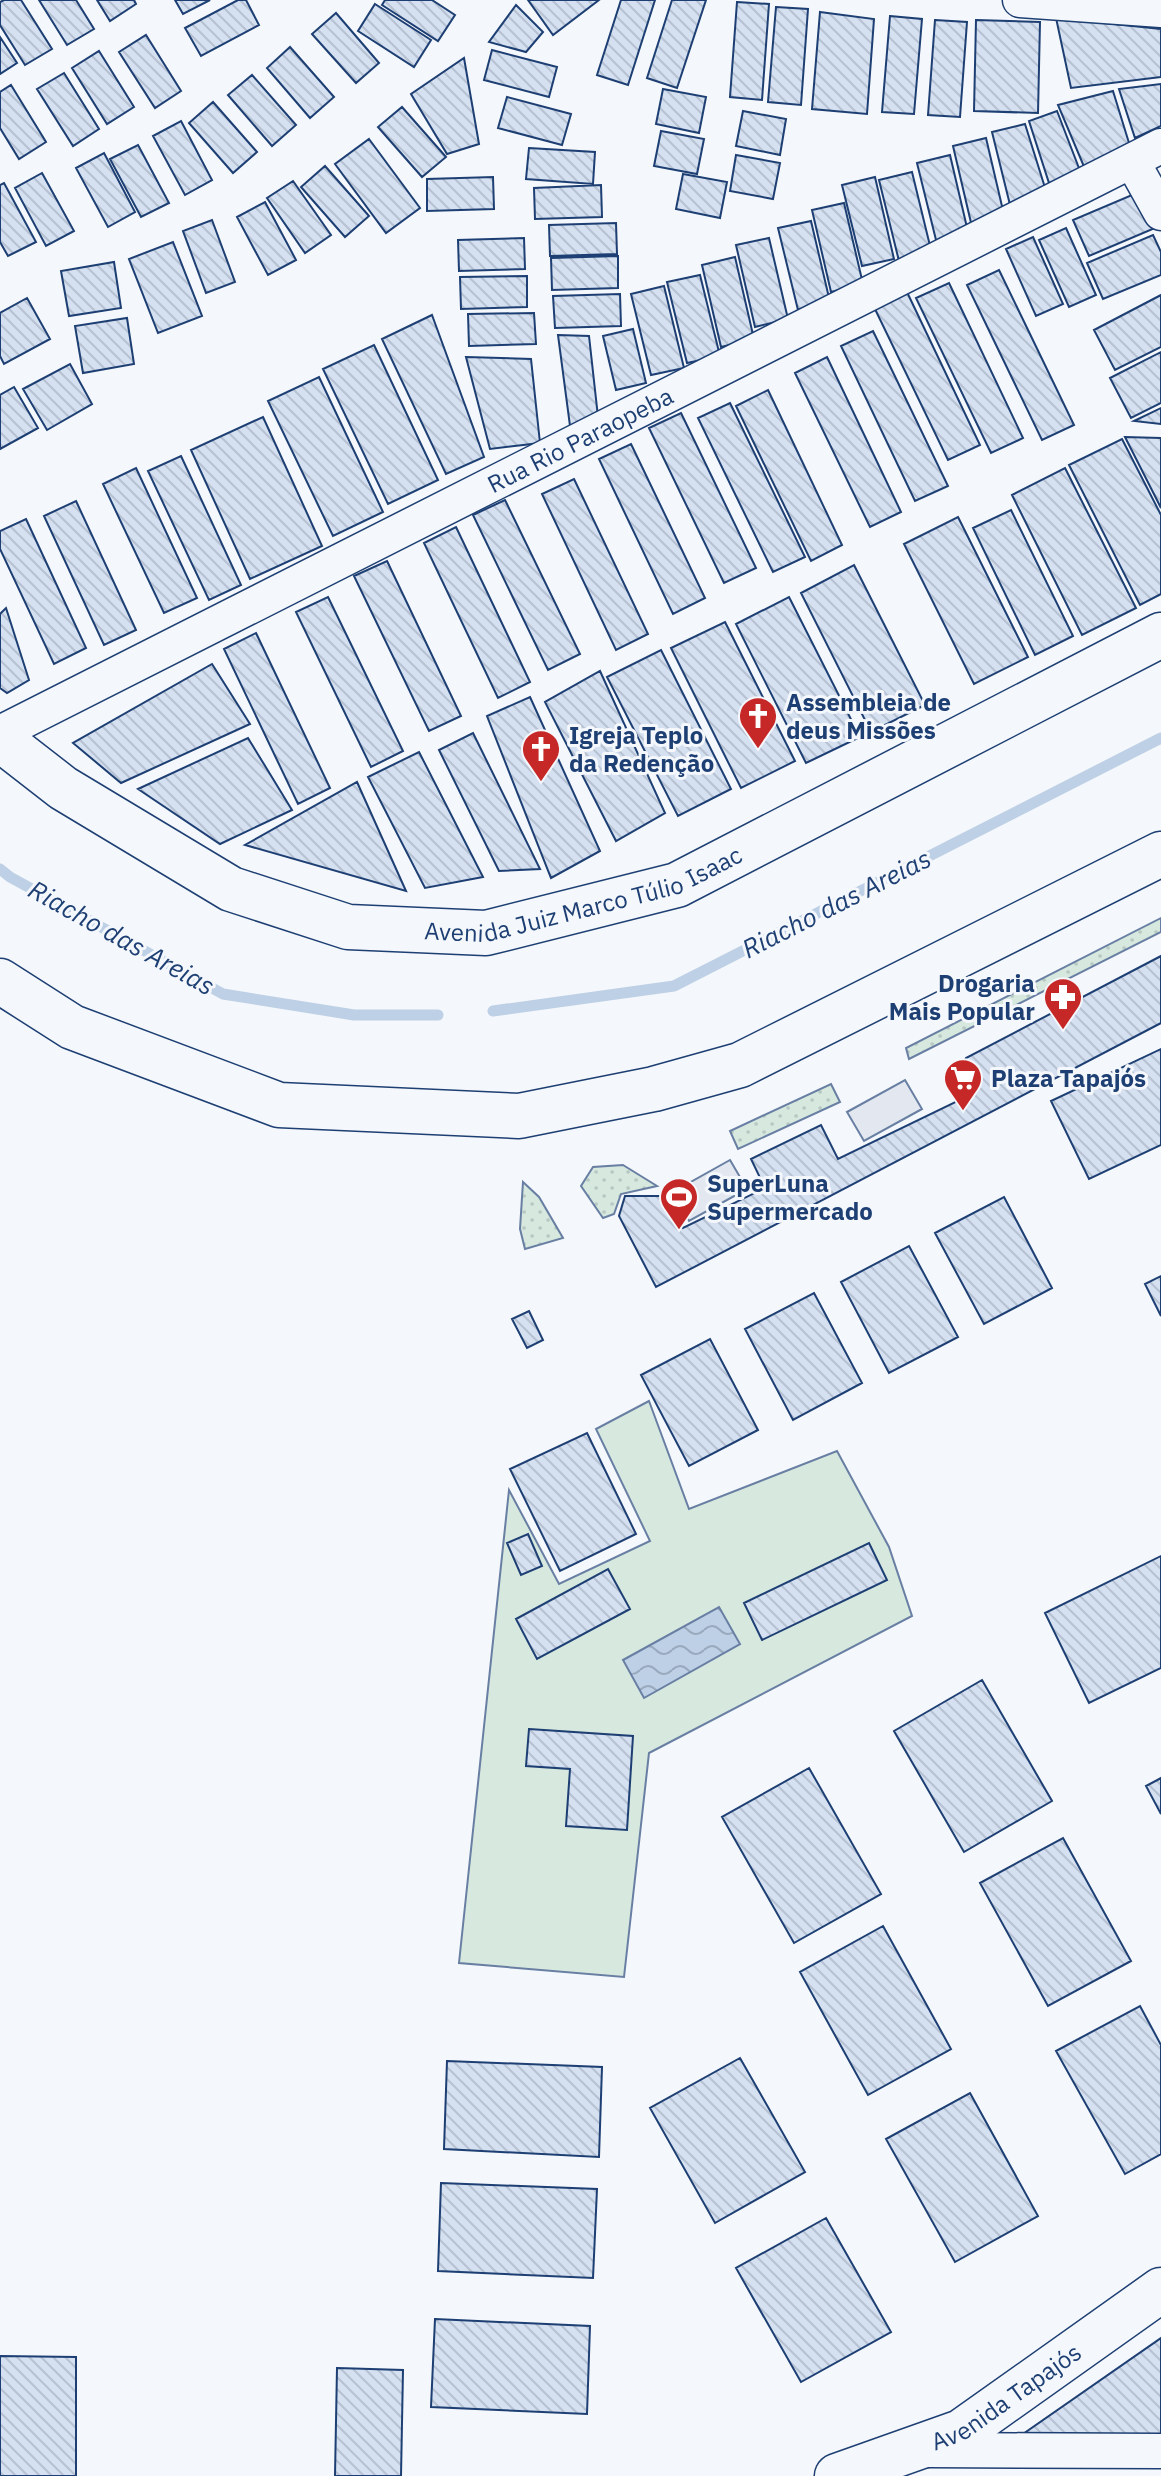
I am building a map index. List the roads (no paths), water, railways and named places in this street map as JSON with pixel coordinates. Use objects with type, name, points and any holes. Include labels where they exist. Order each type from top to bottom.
[{"type":"main road","name":"Avenida Juiz Marco Túlio Isaac","points":[[0,739],[63,788],[231,889],[348,927],[486,933],[677,885],[1161,635]]},
{"type":"main road","points":[[0,981],[72,1027],[279,1105],[519,1116],[654,1089],[740,1065],[1161,854]]},
{"type":"main road","name":"Avenida Tapajós","points":[[846,2475],[961,2432],[1161,2290]]},
{"type":"street","points":[[1020,0],[1161,10]]},
{"type":"street","points":[[1147,154],[1161,213]]},
{"type":"street","name":"Rua Rio Paraopeba","points":[[0,733],[1147,154]]},
{"type":"street","points":[[911,2450],[1161,2451]]},
{"type":"water","points":[[719,1607],[740,1644],[644,1698],[623,1660]]},
{"type":"waterway","name":"Riacho das Areias","points":[[493,1011],[674,986],[1161,738]]},
{"type":"waterway","name":"Riacho das Areias","points":[[0,869],[223,994],[354,1015],[438,1015]]},
{"type":"place","name":"Assembleia de deus Missões","points":[[758,750]]},
{"type":"place","name":"Igreja Teplo da Redenção","points":[[541,783]]},
{"type":"place","name":"Drogaria Mais Popular","points":[[1063,1031]]},
{"type":"place","name":"Plaza Tapajós","points":[[963,1112]]},
{"type":"place","name":"SuperLuna Supermercado","points":[[679,1231]]}]
